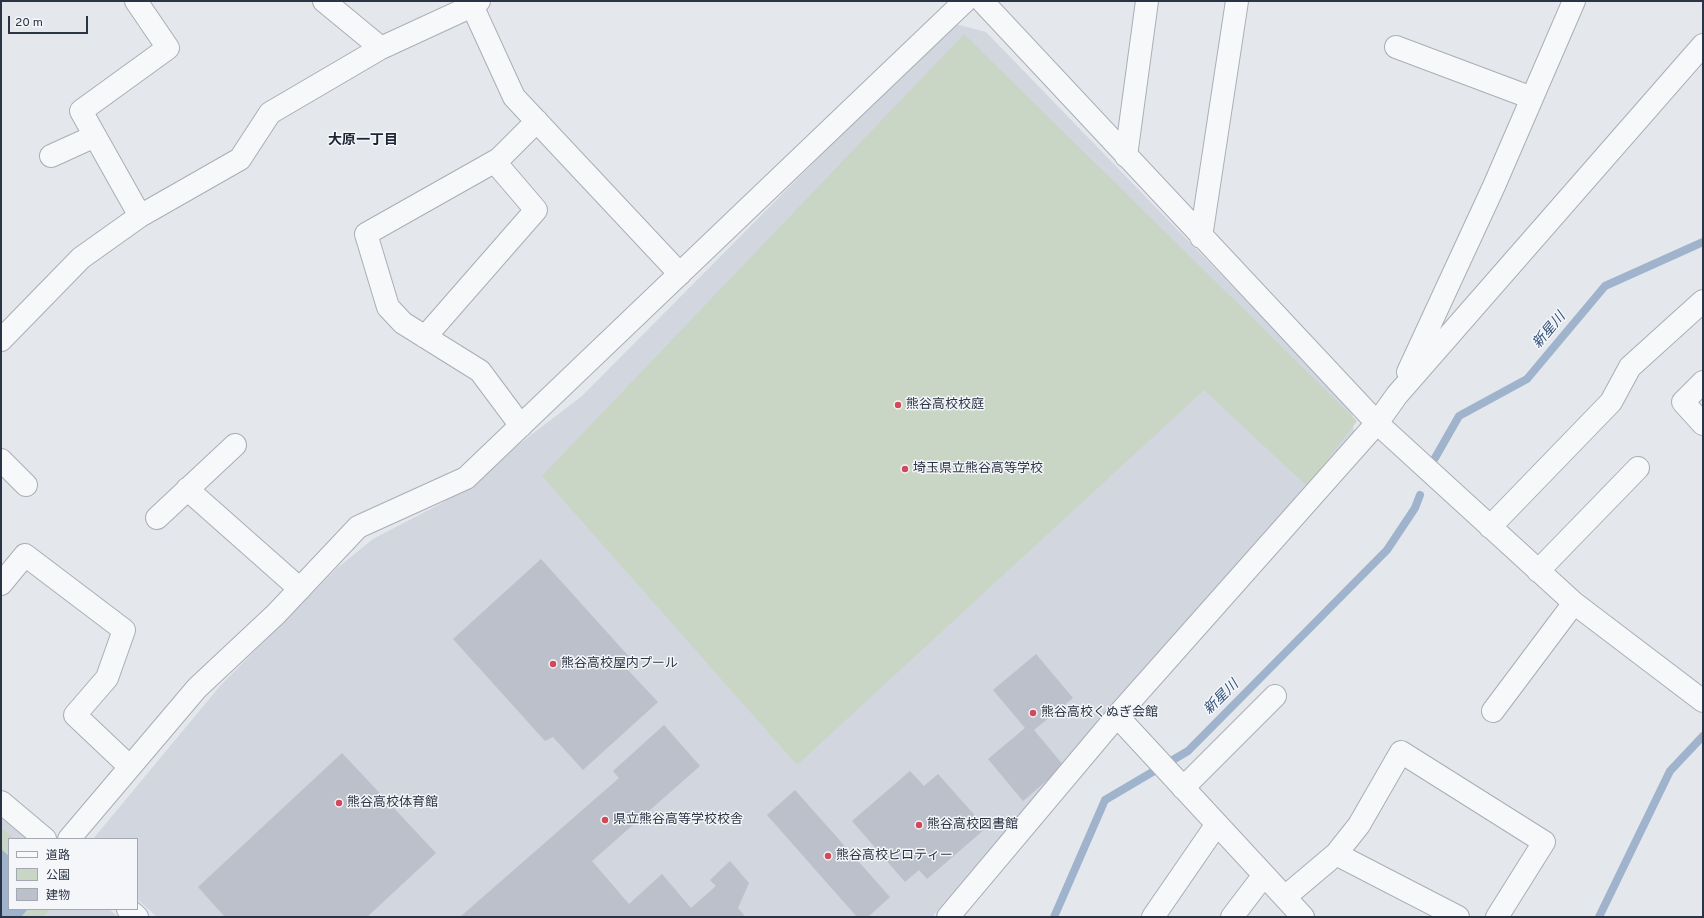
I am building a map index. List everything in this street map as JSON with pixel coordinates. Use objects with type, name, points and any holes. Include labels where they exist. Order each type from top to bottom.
[{"type":"street","points":[[136,1],[168,48],[81,112],[140,216]]},
{"type":"street","points":[[324,1],[381,48]]},
{"type":"street","points":[[70,838],[197,688],[276,614],[358,527],[466,478],[965,1]]},
{"type":"street","points":[[982,1],[1201,237],[1377,423],[1574,603],[1703,701]]},
{"type":"street","points":[[1126,156],[1147,1]]},
{"type":"street","points":[[1201,237],[1237,1]]},
{"type":"street","points":[[1,340],[81,258],[140,216],[240,159],[270,114],[381,48],[473,3],[514,97],[680,274]]},
{"type":"street","points":[[1397,395],[1494,186],[1532,98],[1567,4]]},
{"type":"street","points":[[948,917],[1117,716],[1377,423],[1397,395],[1703,45]]},
{"type":"street","points":[[1396,48],[1532,98]]},
{"type":"street","points":[[521,426],[480,371],[403,323],[388,307],[366,234],[495,162],[537,121]]},
{"type":"street","points":[[51,156],[95,136]]},
{"type":"street","points":[[425,337],[536,210],[495,162]]},
{"type":"street","points":[[1490,527],[1610,402],[1630,367],[1703,301]]},
{"type":"street","points":[[1703,382],[1683,402],[1703,424]]},
{"type":"street","points":[[157,518],[235,445]]},
{"type":"street","points":[[1,460],[26,485]]},
{"type":"street","points":[[1538,571],[1638,468]]},
{"type":"street","points":[[187,489],[300,589]]},
{"type":"street","points":[[1,584],[26,555],[124,630],[107,678],[75,715],[130,767]]},
{"type":"street","points":[[1493,711],[1574,603]]},
{"type":"street","points":[[1179,783],[1275,696]]},
{"type":"street","points":[[1117,716],[1303,917]]},
{"type":"street","points":[[1285,897],[1336,854],[1359,826],[1401,752],[1544,842],[1497,917]]},
{"type":"street","points":[[1,802],[44,838]]},
{"type":"street","points":[[1153,917],[1217,824]]},
{"type":"street","points":[[1336,854],[1458,917]]},
{"type":"street","points":[[1232,917],[1264,876]]},
{"type":"street","points":[[129,910],[137,917]]},
{"type":"shaded area","name":"埼玉県立熊谷高等学校","points":[[952,23],[986,32],[1352,410],[1354,435],[1117,700],[932,917],[157,917],[138,900],[138,838],[94,838],[220,686],[336,569],[373,539],[442,503],[582,396]]},
{"type":"shaded area","points":[[1,817],[26,838],[8,838],[8,910],[110,910],[118,917],[1,917]]},
{"type":"green space","name":"熊谷高校校庭","points":[[964,34],[1357,421],[1307,486],[1204,390],[797,765],[542,476]]},
{"type":"green space","points":[[1,828],[14,838],[8,838],[8,910],[49,910],[43,917],[1,917]]},
{"type":"water","points":[[1,849],[8,855],[8,910],[27,910],[21,917],[1,917]]},
{"type":"building","name":"熊谷高校屋内プール","points":[[541,559],[633,661],[626,668],[658,702],[583,770],[553,737],[545,741],[453,639]]},
{"type":"building","name":"熊谷高校くぬぎ会館","points":[[1036,654],[1073,698],[1034,730],[1064,766],[1023,801],[988,759],[1025,728],[993,690]]},
{"type":"building","name":"県立熊谷高等学校校舎","points":[[664,725],[700,766],[592,861],[629,904],[662,874],[691,908],[716,886],[710,880],[730,861],[749,883],[738,908],[744,915],[741,917],[460,917],[619,778],[613,771]]},
{"type":"building","name":"熊谷高校体育館","points":[[342,753],[436,853],[367,917],[225,917],[198,887]]},
{"type":"building","name":"熊谷高校図書館","points":[[910,771],[924,786],[938,774],[986,828],[927,879],[919,870],[905,882],[852,821]]},
{"type":"building","name":"熊谷高校ピロティー","points":[[795,790],[890,897],[868,917],[857,917],[767,815]]},
{"type":"waterway","name":"新星川","points":[[1435,458],[1459,416],[1527,379],[1605,286],[1703,242]]},
{"type":"waterway","name":"新星川","points":[[1054,917],[1105,800],[1188,751],[1387,550],[1415,508],[1420,495]]},
{"type":"waterway","points":[[1599,917],[1670,771],[1703,736]]},
{"type":"place","name":"熊谷高校校庭","points":[[898,405]]},
{"type":"place","name":"埼玉県立熊谷高等学校","points":[[905,469]]},
{"type":"place","name":"熊谷高校屋内プール","points":[[553,664]]},
{"type":"place","name":"熊谷高校くぬぎ会館","points":[[1033,713]]},
{"type":"place","name":"熊谷高校体育館","points":[[339,803]]},
{"type":"place","name":"県立熊谷高等学校校舎","points":[[605,820]]},
{"type":"place","name":"熊谷高校図書館","points":[[919,825]]},
{"type":"place","name":"熊谷高校ピロティー","points":[[828,856]]},
{"type":"district","name":"大原一丁目","points":[[363,141]]}]
